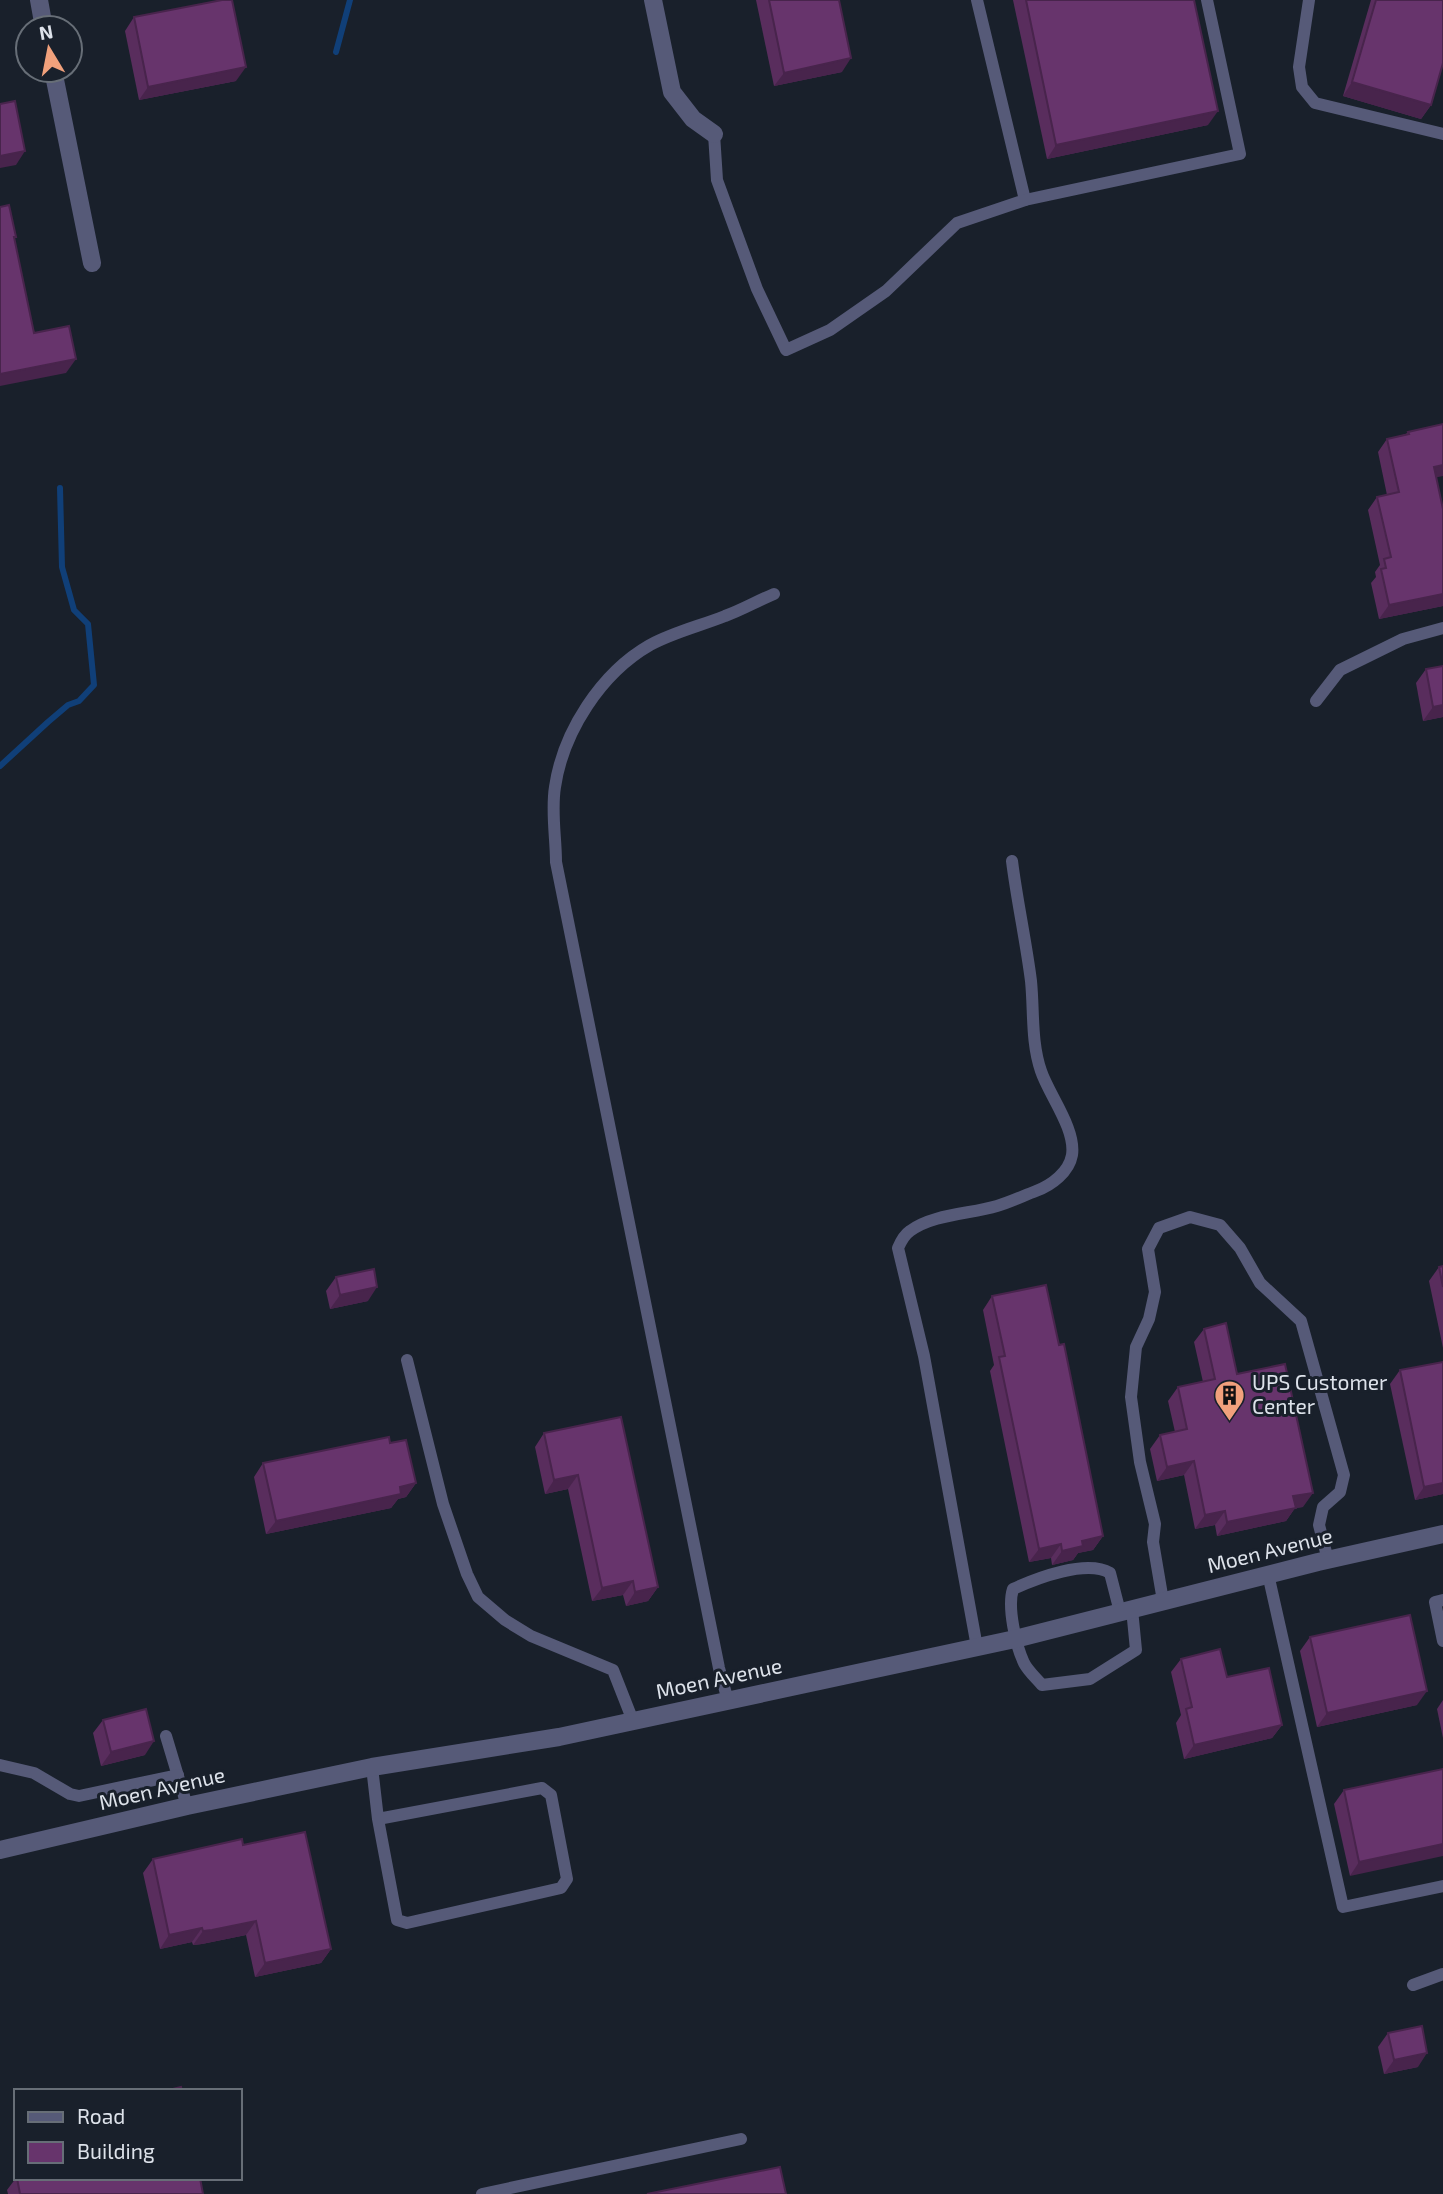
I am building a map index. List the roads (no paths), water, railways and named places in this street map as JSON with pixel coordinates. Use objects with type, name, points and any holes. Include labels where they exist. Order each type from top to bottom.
[{"type":"street","points":[[653,0],[673,92],[693,119],[713,134]]},
{"type":"street","points":[[56,84],[92,262]]},
{"type":"street","name":"Moen Avenue","points":[[0,1850],[187,1805],[372,1767],[559,1737],[1016,1639],[1268,1574],[1443,1534]]},
{"type":"lane","points":[[976,0],[1026,200]]},
{"type":"lane","points":[[713,134],[717,180],[757,289],[786,350],[830,330],[886,291],[957,223],[1026,200],[1240,154],[1207,0]]},
{"type":"lane","points":[[1309,0],[1299,66],[1302,87],[1315,103],[1443,134]]},
{"type":"lane","points":[[728,1701],[719,1668],[556,862],[554,788],[568,738],[600,689],[620,668],[650,646],[727,616],[774,594]]},
{"type":"lane","points":[[1315,701],[1340,670],[1403,639],[1443,628]]},
{"type":"lane","points":[[977,1647],[924,1356],[898,1248],[901,1240],[910,1231],[928,1223],[997,1206],[1043,1188],[1056,1180],[1068,1167],[1072,1155],[1072,1142],[1041,1072],[1037,1055],[1031,982],[1012,861]]},
{"type":"lane","points":[[1163,1601],[1153,1542],[1154,1524],[1140,1462],[1131,1397],[1136,1347],[1149,1319],[1155,1292],[1148,1250],[1159,1228],[1190,1217],[1220,1225],[1240,1248],[1260,1283],[1301,1321],[1344,1475],[1339,1492],[1323,1507],[1319,1525],[1328,1560]]},
{"type":"lane","points":[[407,1360],[443,1504],[467,1574],[478,1597],[505,1620],[531,1636],[613,1670],[633,1721]]},
{"type":"lane","points":[[1084,1567],[1105,1569],[1110,1573],[1126,1611],[1136,1650],[1090,1679],[1042,1685],[1025,1665],[1016,1639],[1010,1597],[1013,1588],[1084,1567]]},
{"type":"lane","points":[[1268,1574],[1343,1907],[1443,1886]]},
{"type":"lane","points":[[1443,1600],[1435,1602],[1443,1641]]},
{"type":"lane","points":[[166,1736],[187,1805]]},
{"type":"lane","points":[[0,1765],[34,1773],[70,1794],[79,1796],[178,1775]]},
{"type":"lane","points":[[372,1767],[377,1819],[397,1920],[407,1923],[561,1888],[567,1879],[551,1795],[542,1788],[377,1819]]},
{"type":"lane","points":[[1413,1985],[1443,1975]]},
{"type":"lane","points":[[482,2194],[741,2138]]},
{"type":"waterway","points":[[336,52],[350,0]]},
{"type":"waterway","points":[[0,766],[68,705],[79,701],[94,685],[88,624],[74,610],[62,567],[60,488]]},
{"type":"place","name":"UPS Customer Center","points":[[1229,1422]]}]
